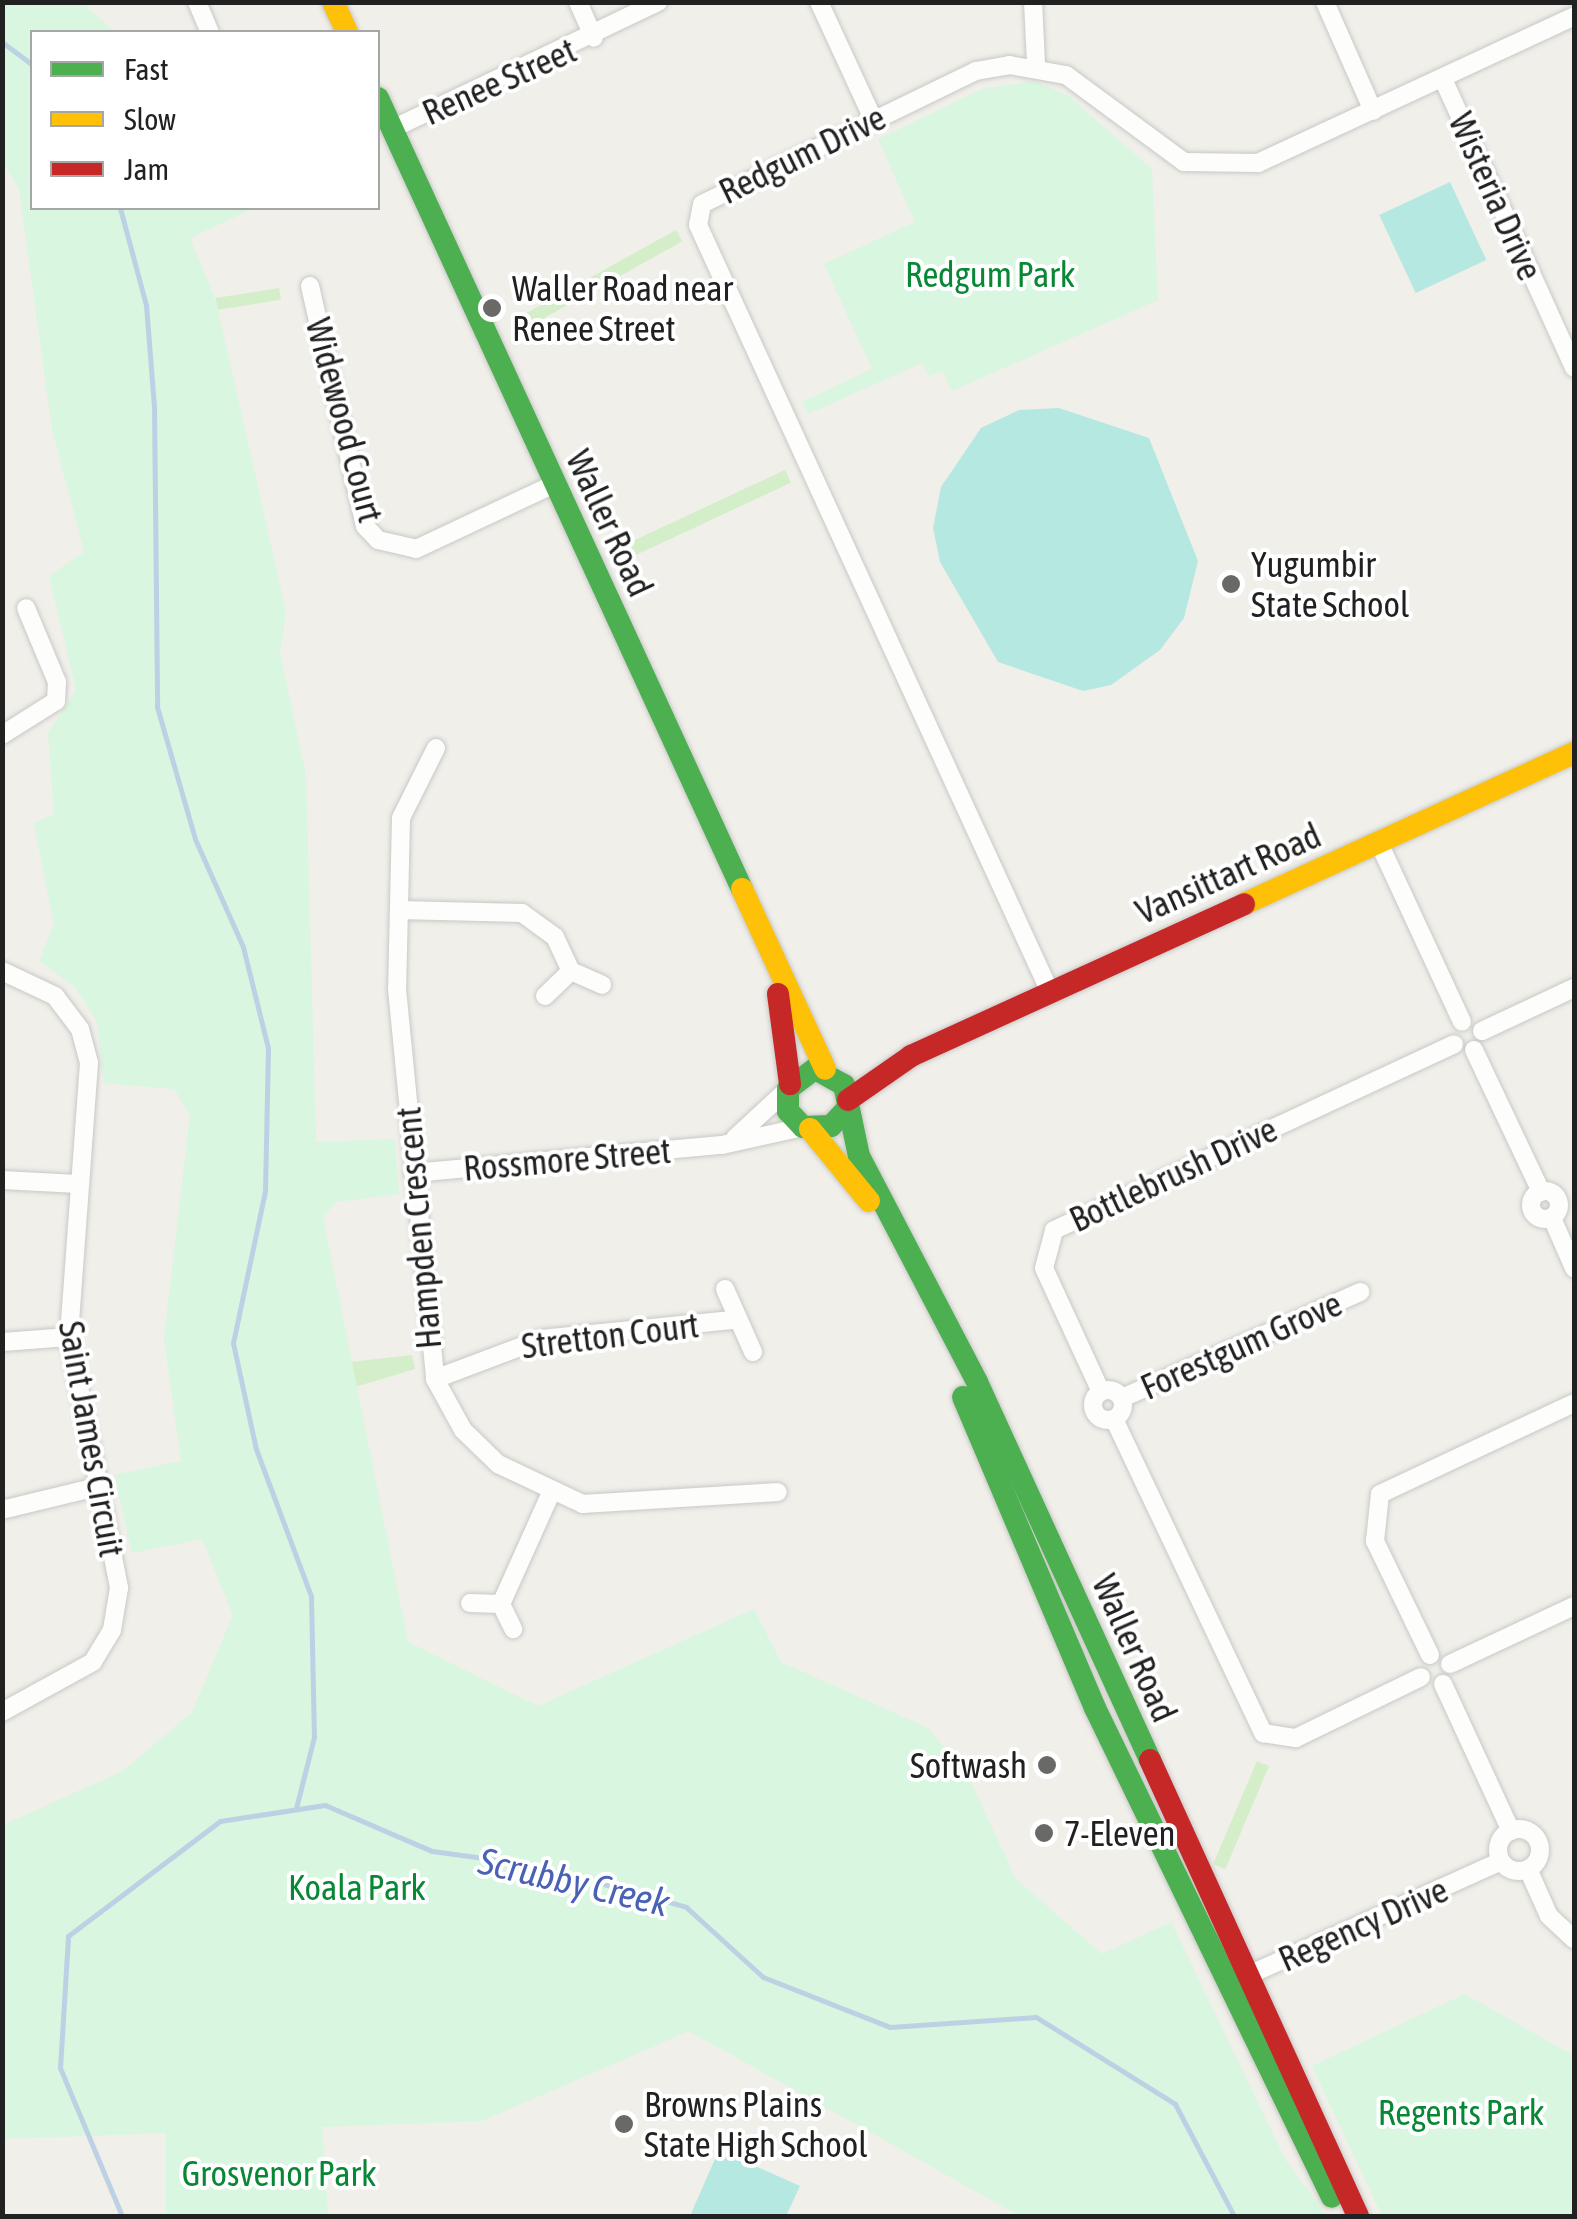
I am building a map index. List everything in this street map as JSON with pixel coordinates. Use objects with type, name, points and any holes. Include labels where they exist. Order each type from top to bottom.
[{"type":"street","points":[[197,2],[209,30]]},
{"type":"street","points":[[333,2],[346,30]]},
{"type":"street","points":[[578,2],[594,38]]},
{"type":"street","name":"Renee Street","points":[[392,129],[594,38],[658,2]]},
{"type":"street","points":[[819,2],[873,119]]},
{"type":"street","points":[[1034,2],[1036,64],[1094,93],[1155,146],[1218,168],[1258,163],[1574,16]]},
{"type":"street","points":[[1325,2],[1373,111]]},
{"type":"street","name":"Redgum Drive","points":[[1036,64],[976,71],[719,191],[702,204],[698,226],[1050,992]]},
{"type":"street","name":"Wisteria Drive","points":[[1443,79],[1574,368]]},
{"type":"street","name":"Waller Road","points":[[380,102],[778,978],[847,1105],[859,1156],[1049,1568],[1130,1783],[1358,2216]]},
{"type":"street","name":"Widewood Court","points":[[310,286],[365,526],[378,540],[416,548],[554,484]]},
{"type":"street","points":[[2,736],[56,701],[57,682],[26,608]]},
{"type":"street","name":"Hampden Crescent","points":[[436,748],[406,794],[399,910],[413,1173],[435,1380],[481,1450],[551,1494],[616,1504],[778,1492]]},
{"type":"street","name":"Vansittart Road","points":[[847,1105],[911,1056],[1574,753]]},
{"type":"street","points":[[1379,842],[1462,1022],[1482,1031]]},
{"type":"street","points":[[399,910],[522,912],[556,936],[570,971],[602,984]]},
{"type":"street","name":"Saint James Circuit","points":[[2,971],[55,996],[80,1029],[89,1063],[69,1337],[118,1588],[112,1630],[77,1674],[2,1712]]},
{"type":"street","points":[[545,996],[570,971]]},
{"type":"street","name":"Waller Road","points":[[778,978],[788,1111],[889,1229],[1049,1568],[1153,1772],[1309,2163],[1351,2216]]},
{"type":"street","points":[[1474,1050],[1482,1031],[1574,988]]},
{"type":"street","points":[[1462,1022],[1454,1044],[1474,1050],[1558,1194],[1552,1218],[1574,1268]]},
{"type":"street","name":"Bottlebrush Drive","points":[[1102,1392],[1044,1268],[1054,1230],[1454,1044]]},
{"type":"street","name":"Vansittart Road","points":[[830,1072],[911,1056]]},
{"type":"street","points":[[789,1087],[830,1072]]},
{"type":"street","name":"Rossmore Street","points":[[722,1145],[758,1124],[789,1087]]},
{"type":"street","points":[[806,1128],[832,1126],[847,1105]]},
{"type":"street","name":"Rossmore Street","points":[[413,1173],[722,1145],[806,1128]]},
{"type":"street","points":[[2,1180],[78,1184]]},
{"type":"street","points":[[1552,1218],[1532,1211],[1558,1194]]},
{"type":"street","name":"Stretton Court","points":[[725,1288],[732,1320],[753,1352]]},
{"type":"street","name":"Forestgum Grove","points":[[1122,1398],[1360,1292]]},
{"type":"street","name":"Stretton Court","points":[[435,1380],[542,1339],[732,1320]]},
{"type":"street","points":[[2,1342],[69,1337]]},
{"type":"street","points":[[1114,1419],[1096,1414],[1102,1392],[1122,1398],[1114,1419],[1263,1734],[1296,1738],[1421,1677],[1430,1656]]},
{"type":"street","points":[[1450,1664],[1430,1656],[1376,1540],[1380,1494],[1574,1402]]},
{"type":"street","points":[[2,1510],[98,1487]]},
{"type":"street","points":[[501,1604],[551,1494]]},
{"type":"street","points":[[470,1603],[501,1604]]},
{"type":"street","points":[[501,1604],[514,1628]]},
{"type":"street","points":[[1574,1606],[1450,1664],[1443,1684],[1511,1831],[1537,1842],[1528,1869],[1549,1916],[1574,1939]]},
{"type":"street","points":[[1421,1677],[1443,1684]]},
{"type":"street","points":[[1130,1783],[1153,1772]]},
{"type":"street","points":[[1511,1831],[1498,1844],[1501,1862],[1528,1869]]},
{"type":"street","name":"Regency Drive","points":[[1236,1981],[1501,1862]]},
{"type":"green space","name":"Koala Park","points":[[82,2],[112,30],[30,30],[30,210],[250,210],[190,238],[216,301],[286,612],[280,653],[306,775],[316,1142],[395,1139],[399,1194],[336,1202],[323,1217],[408,1642],[538,1706],[754,1609],[781,1662],[928,1728],[967,1774],[1016,1879],[1102,1954],[1171,1922],[1286,2161],[1327,2216],[1020,2216],[689,2031],[482,2121],[322,2127],[328,2216],[166,2216],[166,2133],[3,2139],[3,1825],[123,1771],[192,1712],[233,1615],[202,1539],[132,1553],[114,1475],[181,1461],[164,1338],[190,1114],[174,1089],[104,1083],[97,1022],[76,988],[39,961],[54,925],[34,823],[54,814],[48,733],[76,690],[49,576],[84,552],[52,429],[19,189],[3,163],[2,3]]},
{"type":"green space","name":"Redgum Park","points":[[1035,81],[1067,95],[1152,169],[1158,300],[952,391],[943,371],[929,376],[922,363],[808,414],[802,402],[872,369],[824,264],[915,222],[878,139],[982,89]]},
{"type":"green space","points":[[676,230],[682,241],[517,333],[511,322]]},
{"type":"green space","points":[[279,288],[281,300],[218,310],[216,298]]},
{"type":"green space","points":[[785,470],[791,483],[619,563],[613,550]]},
{"type":"green space","points":[[412,1355],[415,1369],[355,1387],[350,1362]]},
{"type":"green space","points":[[1257,1761],[1269,1766],[1225,1869],[1213,1864]]},
{"type":"green space","name":"Regents Park","points":[[1465,1994],[1574,2056],[1574,2216],[1382,2216],[1312,2066]]},
{"type":"shaded area","points":[[1450,182],[1486,260],[1416,293],[1379,215]]},
{"type":"shaded area","points":[[1059,408],[1149,438],[1198,561],[1184,618],[1160,650],[1111,685],[1083,691],[998,662],[940,562],[933,528],[941,487],[981,428],[1019,410]]},
{"type":"shaded area","points":[[719,2150],[800,2186],[786,2216],[690,2216]]},
{"type":"waterway","points":[[2,42],[30,63]]},
{"type":"waterway","points":[[121,210],[146,305],[154,406],[157,707],[195,839],[243,947],[268,1048],[265,1191],[233,1343],[256,1449],[311,1596],[314,1737],[296,1808]]},
{"type":"waterway","name":"Scrubby Creek","points":[[122,2216],[60,2068],[68,1936],[220,1821],[325,1805],[432,1851],[535,1865],[686,1907],[763,1977],[890,2027],[1036,2017],[1175,2104],[1234,2216]]},
{"type":"traffic: fast","points":[[380,102],[742,889]]},
{"type":"traffic: fast","points":[[846,1110],[831,1126],[803,1127],[788,1111],[788,1089],[815,1069],[844,1085],[859,1156],[977,1382],[1150,1760]]},
{"type":"traffic: fast","points":[[963,1397],[1095,1708],[1332,2197]]},
{"type":"traffic: slow","points":[[333,2],[346,30]]},
{"type":"traffic: slow","points":[[1244,904],[1574,753]]},
{"type":"traffic: slow","points":[[742,889],[825,1069]]},
{"type":"traffic: slow","points":[[810,1129],[869,1201]]},
{"type":"traffic: jam","points":[[848,1100],[911,1056],[1244,904]]},
{"type":"traffic: jam","points":[[778,994],[790,1084]]},
{"type":"traffic: jam","points":[[1150,1760],[1358,2216]]},
{"type":"place","name":"Waller Road near Renee Street","points":[[492,308]]},
{"type":"place","name":"Yugumbir State School","points":[[1231,584]]},
{"type":"place","name":"Softwash","points":[[1047,1765]]},
{"type":"place","name":"7-Eleven","points":[[1044,1833]]},
{"type":"place","name":"Browns Plains State High School","points":[[624,2124]]},
{"type":"park label","name":"Grosvenor Park","points":[[279,2173]]}]
